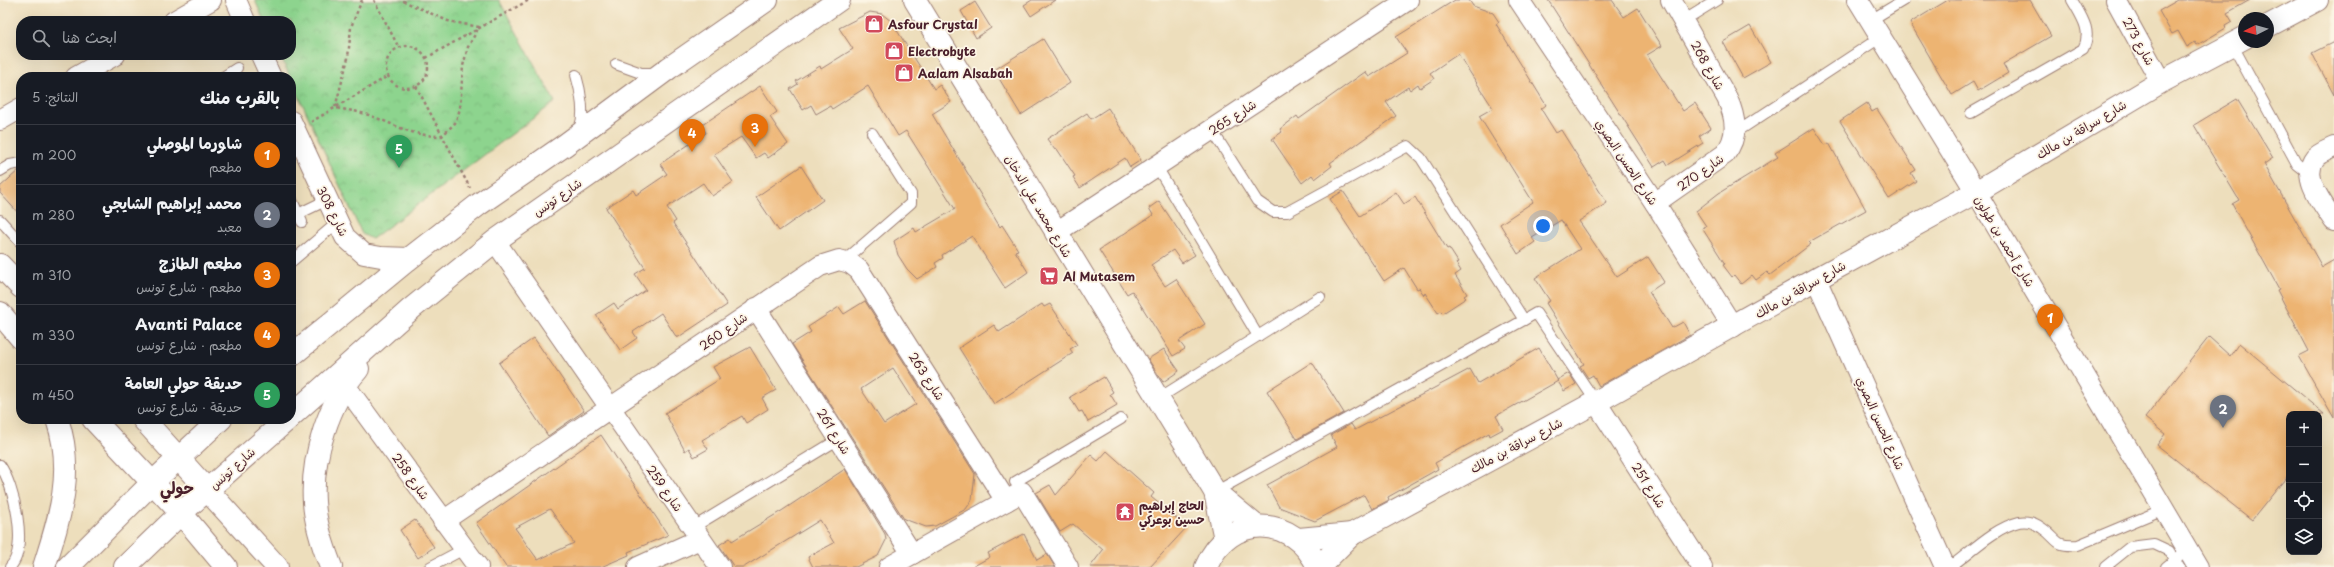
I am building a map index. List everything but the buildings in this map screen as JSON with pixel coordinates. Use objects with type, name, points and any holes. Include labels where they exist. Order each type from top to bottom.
[{"type":"main road","points":[[296,352],[478,204],[566,145],[669,68],[767,0]]},
{"type":"main road","name":"شارع تونس","points":[[296,412],[412,309],[495,241],[840,0]]},
{"type":"main road","name":"شارع محمد علي الدخان","points":[[915,0],[1056,233],[1160,398],[1215,492],[1225,539]]},
{"type":"main road","points":[[2274,23],[2317,0]]},
{"type":"main road","name":"شارع سراقة بن مالك","points":[[1319,567],[1352,534],[1733,327],[1816,279],[1976,192],[2161,82],[2238,41]]},
{"type":"main road","points":[[0,265],[16,282]]},
{"type":"main road","points":[[331,567],[314,502],[317,458],[328,420],[344,384],[412,309]]},
{"type":"main road","points":[[0,313],[16,332]]},
{"type":"main road","points":[[44,567],[59,519],[66,480],[64,442],[59,424]]},
{"type":"main road","points":[[98,424],[181,513],[226,567]]},
{"type":"main road","points":[[148,424],[209,489],[277,567]]},
{"type":"main road","points":[[68,567],[153,482],[216,424]]},
{"type":"main road","name":"شارع تونس","points":[[125,567],[181,513],[282,424]]},
{"type":"main road","name":"شارع محمد علي الدخان","points":[[1215,492],[1256,526]]},
{"type":"main road","points":[[1206,567],[1216,548],[1225,539],[1245,528],[1256,526],[1279,528],[1299,539],[1307,547],[1319,567]]},
{"type":"main road","name":"شارع سراقة بن مالك","points":[[1299,539],[1352,534]]},
{"type":"street","points":[[183,16],[211,0]]},
{"type":"street","points":[[236,0],[243,16]]},
{"type":"street","name":"شارع 265","points":[[1056,233],[1408,0]]},
{"type":"street","name":"شارع الحسن البصري","points":[[1519,0],[1655,203],[1733,327]]},
{"type":"street","name":"شارع 268","points":[[1671,0],[1728,98],[1734,115],[1735,133]]},
{"type":"street","name":"شارع أحمد بن طولون","points":[[1858,0],[1976,192],[2164,510],[2181,559],[2198,567]]},
{"type":"street","name":"شارع 273","points":[[2116,0],[2161,82]]},
{"type":"street","points":[[85,72],[106,60]]},
{"type":"street","points":[[263,60],[269,72]]},
{"type":"street","points":[[0,120],[16,111]]},
{"type":"street","name":"شارع 270","points":[[1655,203],[1725,154],[1731,147],[1735,133]]},
{"type":"street","name":"شارع 308","points":[[296,135],[341,230],[364,254],[382,257],[410,258]]},
{"type":"street","points":[[2334,147],[2315,158],[2310,169],[2315,189],[2334,221]]},
{"type":"street","points":[[495,241],[610,410]]},
{"type":"street","name":"شارع 260","points":[[443,521],[610,410],[756,308],[820,266],[842,261]]},
{"type":"street","name":"شارع 263","points":[[842,261],[859,270],[1014,496],[1068,567]]},
{"type":"street","name":"شارع الحسن البصري","points":[[1816,279],[1945,567]]},
{"type":"street","name":"شارع 261","points":[[756,308],[912,554]]},
{"type":"street","name":"شارع 258","points":[[344,384],[478,567]]},
{"type":"street","name":"شارع 251","points":[[1596,402],[1702,567]]},
{"type":"street","name":"شارع 259","points":[[610,410],[720,567]]},
{"type":"street","points":[[889,567],[1014,496]]},
{"type":"street","points":[[638,567],[696,533]]},
{"type":"lane","points":[[1682,20],[1717,0]]},
{"type":"lane","points":[[1871,20],[1904,0]]},
{"type":"lane","points":[[1971,113],[2083,49],[2087,41],[2086,26],[2072,0]]},
{"type":"lane","points":[[1735,133],[1881,37]]},
{"type":"lane","points":[[2241,48],[2297,164],[2302,168],[2310,169]]},
{"type":"lane","points":[[616,64],[641,73],[654,73],[669,68]]},
{"type":"lane","points":[[231,72],[237,68]]},
{"type":"lane","points":[[566,145],[580,128],[581,90],[576,75]]},
{"type":"lane","points":[[1212,130],[1257,201],[1273,212],[1287,212],[1408,146],[1421,158],[1524,320]]},
{"type":"lane","points":[[842,261],[911,204],[911,194],[872,133]]},
{"type":"lane","points":[[0,172],[10,165],[16,164]]},
{"type":"lane","points":[[1157,167],[1258,336]]},
{"type":"lane","points":[[296,209],[300,218],[327,200]]},
{"type":"lane","points":[[0,220],[16,238]]},
{"type":"lane","points":[[296,259],[341,230]]},
{"type":"lane","points":[[1160,398],[1320,297]]},
{"type":"lane","points":[[1215,492],[1536,313],[1596,402]]},
{"type":"lane","points":[[1014,496],[1015,482],[1121,419]]},
{"type":"lane","points":[[696,533],[838,439]]},
{"type":"lane","points":[[0,465],[11,491],[17,512],[17,557],[10,567]]},
{"type":"lane","points":[[1950,567],[1992,537],[2020,522],[2033,522],[2045,530],[2055,542],[2068,546],[2078,545],[2164,510]]},
{"type":"lane","points":[[2105,567],[2130,548],[2154,544],[2181,559],[2166,567]]},
{"type":"lane","points":[[430,567],[464,549]]},
{"type":"path","points":[[335,108],[348,58],[351,27],[362,0]]},
{"type":"path","points":[[374,0],[399,48]]},
{"type":"path","points":[[401,0],[448,21],[479,27]]},
{"type":"path","points":[[426,58],[529,0]]},
{"type":"path","points":[[335,108],[361,113],[402,130],[423,136],[442,136],[455,123],[468,47],[479,27]]},
{"type":"path","points":[[406,46],[418,49],[426,58],[427,74],[416,86],[408,88],[400,87],[388,76],[386,69],[389,56],[399,48],[406,46]]},
{"type":"path","points":[[296,128],[335,108],[388,76]]},
{"type":"path","points":[[416,86],[478,204]]},
{"type":"green space","points":[[255,0],[499,0],[555,102],[372,239],[362,234],[296,90],[296,72],[288,72],[282,60],[296,60],[296,16],[262,16]]},
{"type":"place","name":"Asfour Crystal","points":[[874,24]]},
{"type":"place","name":"Electrobyte","points":[[894,51]]},
{"type":"place","name":"Aalam Alsabah","points":[[904,73]]},
{"type":"place","name":"مطعم الطازج","points":[[755,147]]},
{"type":"place","name":"Avanti Palace","points":[[692,152]]},
{"type":"place","name":"حديقة حولي العامة","points":[[399,168]]},
{"type":"place","name":"Al Mutasem","points":[[1049,276]]},
{"type":"place","name":"شاورما الموصلي","points":[[2050,337]]},
{"type":"place","name":"محمد إبراهيم الشايجي","points":[[2223,428]]},
{"type":"place","name":"الحاج إبراهيم حسين بوعركي","points":[[1125,512]]},
{"type":"district","name":"حولي","points":[[177,487]]}]
